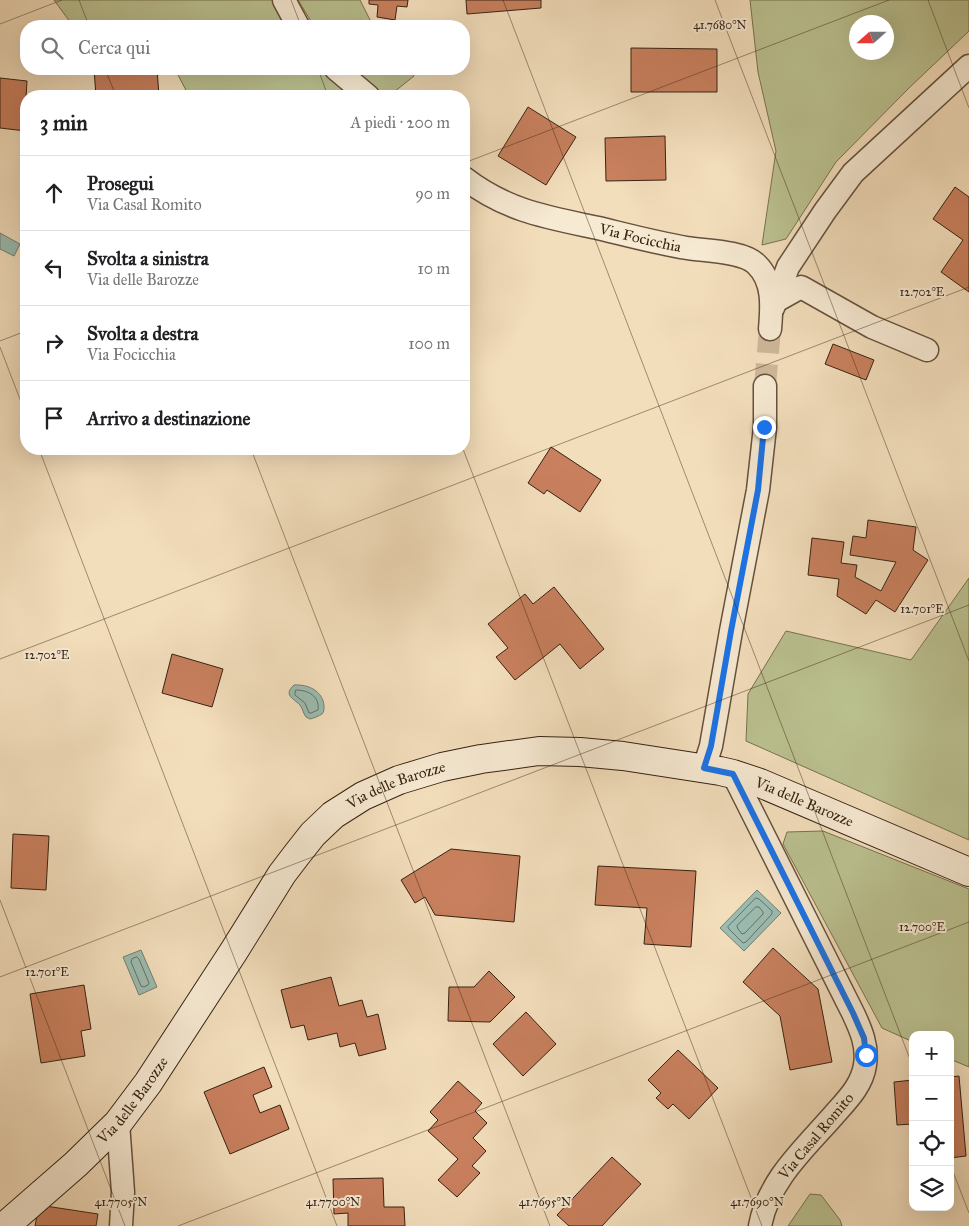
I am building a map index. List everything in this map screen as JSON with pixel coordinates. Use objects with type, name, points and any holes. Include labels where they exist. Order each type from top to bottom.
[{"type":"main road","name":"Via delle Barozze","points":[[5,1226],[76,1164],[118,1123],[148,1083],[282,874],[313,834],[333,815],[348,805],[406,778],[442,767],[539,751],[606,754],[704,768],[733,774],[760,783],[969,872]]},
{"type":"street","points":[[284,0],[295,20]]},
{"type":"street","points":[[772,314],[788,267],[825,210],[853,173],[969,66]]},
{"type":"street","points":[[343,75],[361,90]]},
{"type":"street","name":"Via Focicchia","points":[[470,183],[500,201],[540,216],[667,244],[735,255],[750,260],[755,263],[767,279],[772,314]]},
{"type":"street","points":[[772,314],[801,287],[872,327],[927,350]]},
{"type":"street","points":[[704,768],[711,746],[758,490],[764,427],[765,386]]},
{"type":"street","name":"Via Casal Romito","points":[[733,774],[853,1013],[864,1038],[866,1055],[858,1086],[781,1176],[764,1209],[760,1226]]},
{"type":"street","points":[[118,1123],[123,1192],[122,1226]]},
{"type":"green space","points":[[54,0],[276,0],[286,20],[69,20]]},
{"type":"green space","points":[[298,0],[360,0],[370,20],[310,20]]},
{"type":"green space","points":[[750,0],[969,0],[969,31],[836,162],[786,239],[762,245],[776,151],[758,72]]},
{"type":"green space","points":[[178,75],[329,75],[342,90],[186,90]]},
{"type":"green space","points":[[360,75],[414,76],[396,90],[378,90]]},
{"type":"green space","points":[[969,578],[969,840],[746,741],[748,694],[786,631],[911,660]]},
{"type":"green space","points":[[823,831],[969,889],[969,1067],[954,1061],[954,1031],[909,1031],[909,1040],[882,1028],[783,844],[787,832]]},
{"type":"green space","points":[[810,1194],[821,1195],[840,1220],[842,1226],[788,1226]]},
{"type":"water","points":[[0,233],[20,244],[14,256],[0,249]]},
{"type":"water","points":[[294,685],[309,687],[318,692],[324,706],[322,714],[310,719],[306,717],[300,705],[289,694]]},
{"type":"water","points":[[757,890],[781,913],[744,951],[720,928]]},
{"type":"water","points":[[141,950],[157,987],[139,995],[123,957]]},
{"type":"building","points":[[369,0],[408,0],[407,7],[397,6],[395,20],[377,17],[378,5],[369,4]]},
{"type":"building","points":[[466,0],[541,0],[541,8],[467,14]]},
{"type":"building","points":[[631,48],[717,49],[717,92],[631,92]]},
{"type":"building","points":[[94,75],[157,75],[159,90],[96,90]]},
{"type":"building","points":[[0,78],[27,81],[26,90],[20,90],[20,130],[0,128]]},
{"type":"building","points":[[528,107],[576,137],[546,185],[498,156]]},
{"type":"building","points":[[665,136],[666,180],[606,181],[605,138]]},
{"type":"building","points":[[955,187],[969,197],[969,292],[941,272],[963,240],[933,219]]},
{"type":"building","points":[[833,344],[874,360],[866,380],[825,364]]},
{"type":"building","points":[[551,447],[601,480],[580,512],[547,490],[544,494],[528,483]]},
{"type":"building","points":[[868,520],[916,527],[913,550],[928,560],[895,612],[876,600],[866,614],[837,596],[839,579],[808,575],[812,538],[844,542],[841,563],[857,565],[855,577],[881,591],[896,562],[850,555],[853,536],[866,538]]},
{"type":"building","points":[[554,587],[604,649],[580,669],[560,644],[515,680],[496,657],[508,648],[488,624],[525,594],[533,604]]},
{"type":"building","points":[[172,654],[223,669],[212,707],[162,693]]},
{"type":"building","points":[[13,834],[49,836],[46,890],[11,888]]},
{"type":"building","points":[[451,849],[520,856],[514,922],[435,915],[425,897],[415,903],[401,880]]},
{"type":"building","points":[[598,866],[696,871],[691,947],[644,944],[647,908],[595,905]]},
{"type":"building","points":[[773,948],[818,989],[832,1062],[790,1070],[780,1016],[743,982]]},
{"type":"building","points":[[489,971],[515,997],[490,1022],[448,1021],[449,987],[474,987]]},
{"type":"building","points":[[331,977],[339,1006],[362,1000],[367,1017],[378,1014],[386,1049],[359,1056],[355,1043],[340,1047],[337,1033],[308,1040],[304,1025],[291,1028],[281,990]]},
{"type":"building","points":[[84,985],[91,1029],[81,1031],[85,1056],[41,1063],[30,994]]},
{"type":"building","points":[[526,1012],[556,1044],[523,1076],[493,1044]]},
{"type":"building","points":[[678,1050],[718,1088],[689,1119],[673,1104],[668,1109],[656,1098],[661,1093],[648,1080]]},
{"type":"building","points":[[264,1067],[272,1087],[253,1095],[260,1113],[280,1105],[289,1129],[230,1154],[204,1092]]},
{"type":"building","points":[[959,1076],[966,1156],[954,1158],[954,1121],[954,1077]]},
{"type":"building","points":[[909,1080],[909,1124],[897,1125],[894,1082]]},
{"type":"building","points":[[458,1081],[482,1103],[475,1111],[487,1123],[473,1138],[486,1151],[472,1166],[480,1173],[457,1197],[438,1180],[458,1159],[428,1131],[438,1120],[430,1112]]},
{"type":"building","points":[[612,1157],[641,1184],[602,1226],[569,1226],[557,1215]]},
{"type":"building","points":[[383,1178],[384,1207],[404,1207],[405,1226],[348,1226],[348,1213],[334,1214],[333,1179]]},
{"type":"building","points":[[39,1205],[98,1214],[96,1226],[35,1226]]},
{"type":"tunnel","points":[[765,386],[770,329]]},
{"type":"route","points":[[764,427],[758,490],[711,746],[704,768],[733,774],[853,1013],[864,1038],[866,1055]]}]
